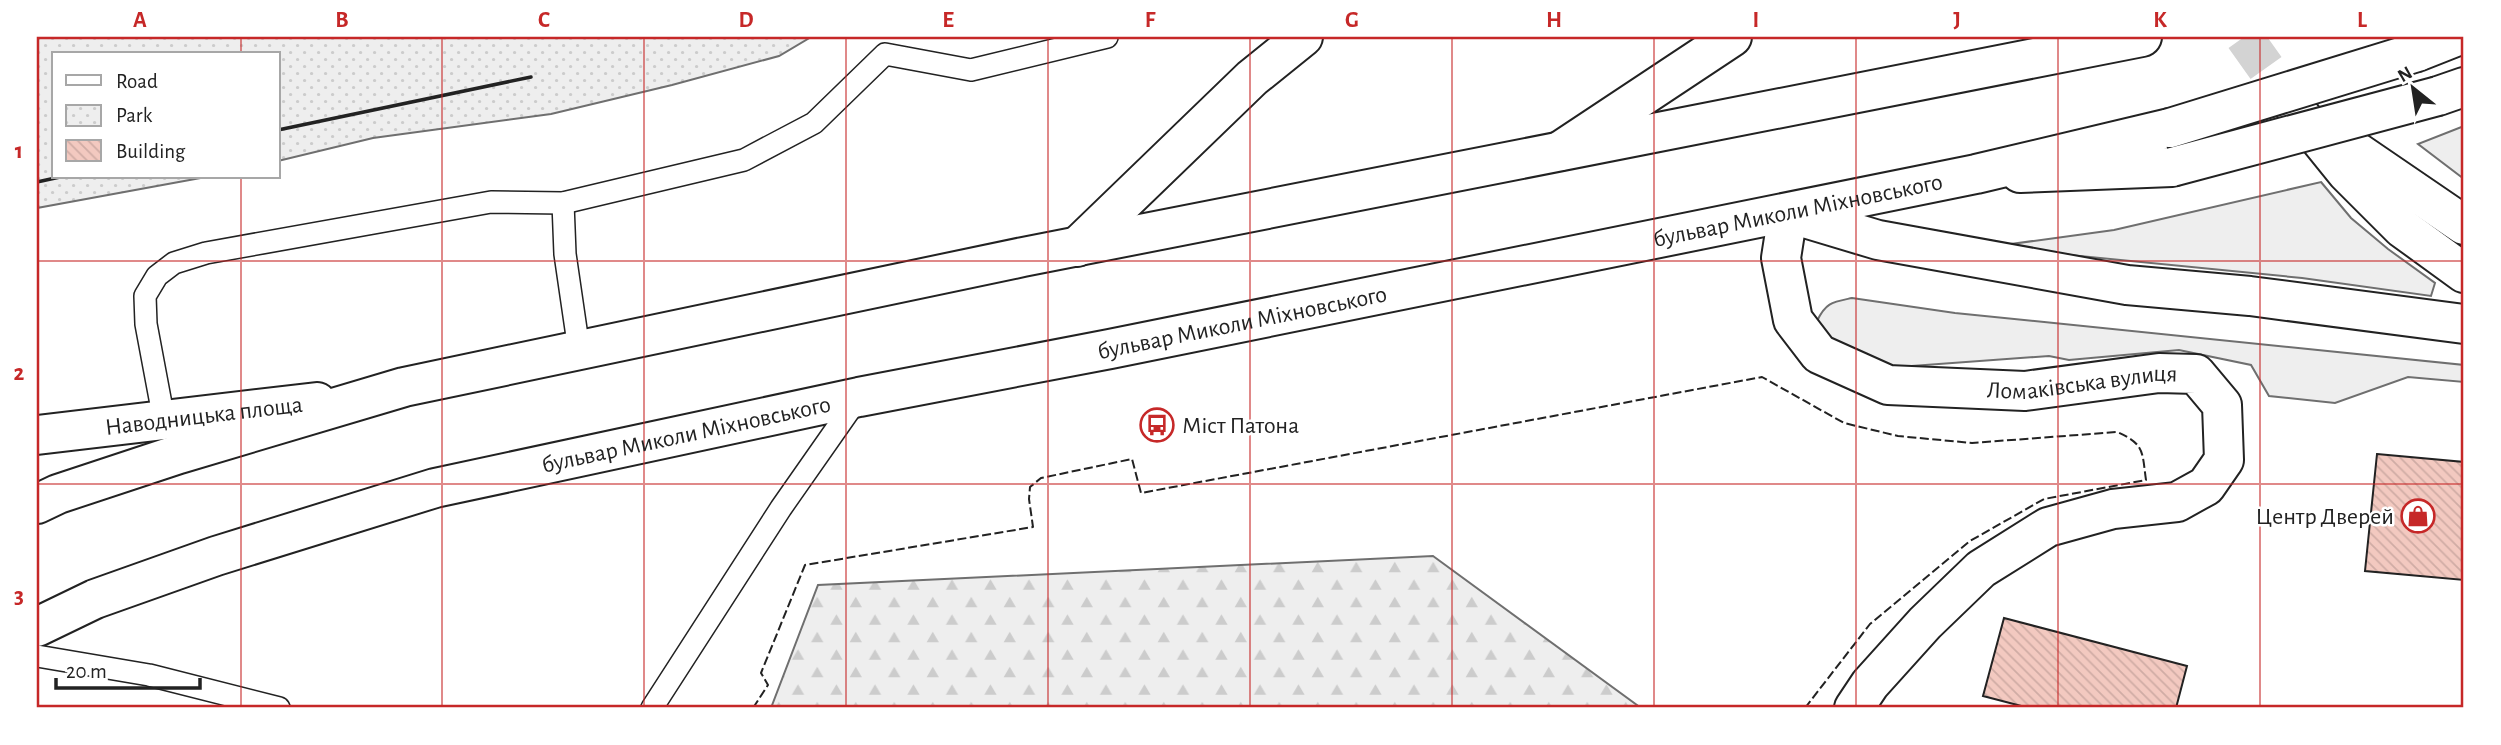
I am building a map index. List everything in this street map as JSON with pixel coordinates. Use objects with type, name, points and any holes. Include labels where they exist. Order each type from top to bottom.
[{"type":"main road","points":[[1077,247],[1252,78],[1303,37]]},
{"type":"main road","points":[[1560,151],[1732,37]]},
{"type":"main road","name":"бульвар Миколи Міхновського","points":[[37,627],[95,599],[204,560],[435,488],[859,397],[1976,174],[2170,128],[2417,52],[2455,37]]},
{"type":"main road","points":[[37,504],[58,494],[179,454],[372,396],[579,350],[1077,247],[2131,39]]},
{"type":"main road","points":[[1976,174],[2172,167],[2451,92]]},
{"type":"main road","points":[[2464,225],[2296,110],[2347,173],[2402,228],[2464,273]]},
{"type":"main road","points":[[1788,213],[1878,240],[2127,285],[2250,296],[2464,324]]},
{"type":"main road","name":"Ломаківська вулиця","points":[[1788,213],[1781,258],[1793,320],[1819,354],[1888,385],[2025,391],[2159,373],[2196,374],[2222,405],[2224,460],[2207,486],[2176,502],[2113,509],[2048,527],[1981,569],[1925,623],[1870,684],[1854,708]]},
{"type":"main road","name":"Наводницька площа","points":[[37,435],[372,396]]},
{"type":"lane","points":[[164,420],[146,324],[145,296],[157,276],[174,263],[206,253],[491,202],[563,203],[744,160],[814,123],[885,54],[971,70],[1107,37]]},
{"type":"lane","points":[[563,203],[565,254],[579,350]]},
{"type":"lane","points":[[652,708],[780,508],[859,397]]},
{"type":"lane","points":[[37,656],[149,675],[279,708]]},
{"type":"green space","points":[[37,37],[811,37],[779,56],[551,114],[373,138],[280,161],[280,52],[52,52],[52,178],[201,178],[37,208]]},
{"type":"green space","points":[[2464,126],[2464,179],[2418,144]]},
{"type":"green space","points":[[2321,182],[2351,218],[2435,283],[2431,296],[2302,278],[1989,247],[2114,230]]},
{"type":"green space","points":[[1852,298],[1955,313],[2464,365],[2464,382],[2408,377],[2335,403],[2269,396],[2251,365],[2179,350],[2069,360],[2049,356],[1898,367],[1876,364],[1836,347],[1817,321],[1831,304]]},
{"type":"green space","points":[[1433,556],[1641,708],[771,708],[818,585]]},
{"type":"building","name":"Центр Дверей","points":[[2377,454],[2464,462],[2464,580],[2365,571]]},
{"type":"building","points":[[2004,618],[2187,666],[2176,708],[2029,708],[1983,696]]},
{"type":"tunnel","points":[[2244,37],[2296,110]]},
{"type":"fence","points":[[753,708],[768,685],[761,673],[805,565],[1033,527],[1030,487],[1041,478],[1132,459],[1141,493],[1762,377],[1844,423],[1898,436],[1972,443],[2117,432],[2137,445],[2142,456],[2146,480],[2044,499],[1970,541],[1870,624],[1805,708]]},
{"type":"wall","points":[[280,130],[531,77]]},
{"type":"wall","points":[[37,182],[55,178]]},
{"type":"place","name":"Міст Патона","points":[[1157,425]]},
{"type":"place","name":"Центр Дверей","points":[[2418,516]]}]
